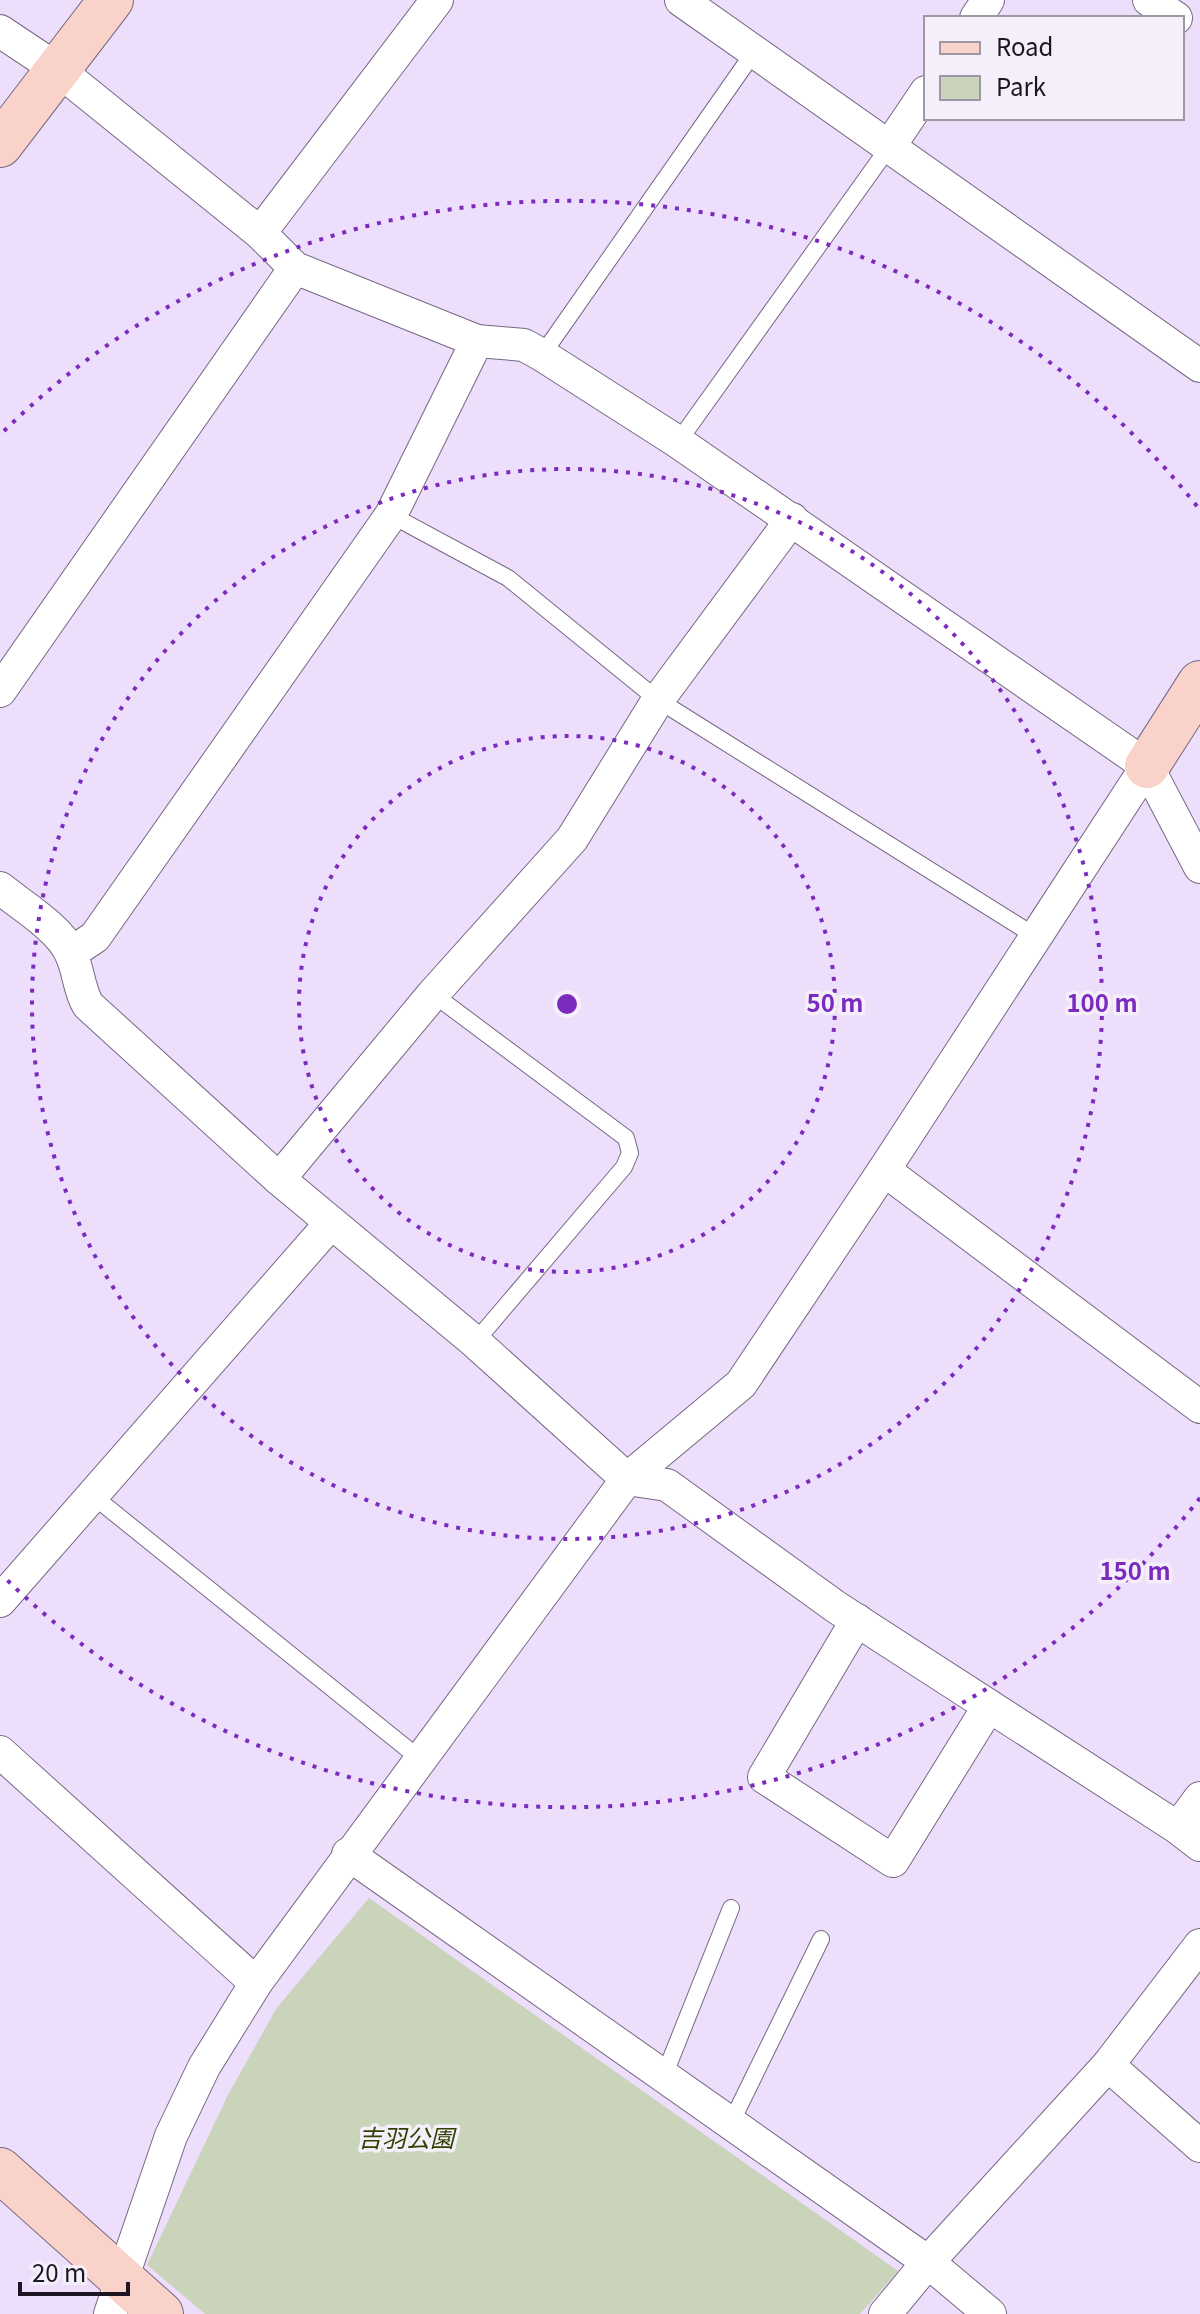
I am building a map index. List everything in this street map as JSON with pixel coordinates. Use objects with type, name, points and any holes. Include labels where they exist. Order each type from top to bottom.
[{"type":"street","points":[[0,145],[111,0]]},
{"type":"street","points":[[260,233],[437,0]]},
{"type":"street","points":[[681,0],[1200,366]]},
{"type":"street","points":[[1149,0],[1173,16]]},
{"type":"street","points":[[0,31],[57,69],[260,233],[295,268],[477,341],[524,345],[542,355],[792,519],[1147,766],[1200,867]]},
{"type":"street","points":[[889,147],[924,95]]},
{"type":"street","points":[[0,691],[295,268]]},
{"type":"street","points":[[71,953],[95,937],[391,515],[477,341]]},
{"type":"street","points":[[279,1179],[433,994],[572,839],[658,700],[792,519]]},
{"type":"street","points":[[115,2297],[171,2136],[204,2067],[256,1983],[627,1479],[741,1384],[884,1170],[1200,683]]},
{"type":"street","points":[[0,888],[61,937],[71,953],[80,991],[88,1005],[279,1179],[475,1342],[627,1479],[667,1485],[857,1620],[1189,1836],[1200,1798]]},
{"type":"street","points":[[884,1170],[1200,1407]]},
{"type":"street","points":[[0,1601],[331,1223]]},
{"type":"street","points":[[857,1620],[764,1777],[893,1861],[989,1706]]},
{"type":"street","points":[[0,1752],[256,1983]]},
{"type":"street","points":[[348,1854],[928,2262],[990,2314]]},
{"type":"street","points":[[885,2314],[928,2262],[1108,2065],[1200,1945]]},
{"type":"street","points":[[1108,2065],[1200,2146]]},
{"type":"street","points":[[0,2170],[115,2297],[161,2314]]},
{"type":"lane","points":[[542,355],[754,52]]},
{"type":"lane","points":[[678,442],[889,147]]},
{"type":"lane","points":[[391,515],[508,578],[658,700],[1035,936]]},
{"type":"lane","points":[[433,994],[626,1138],[630,1153],[624,1167],[475,1342]]},
{"type":"lane","points":[[92,1495],[420,1759]]},
{"type":"lane","points":[[664,2076],[731,1908]]},
{"type":"lane","points":[[731,2123],[821,1939]]},
{"type":"green space","name":"吉羽公園","points":[[369,1898],[898,2271],[860,2314],[205,2314],[147,2265],[228,2095],[276,2009]]}]
